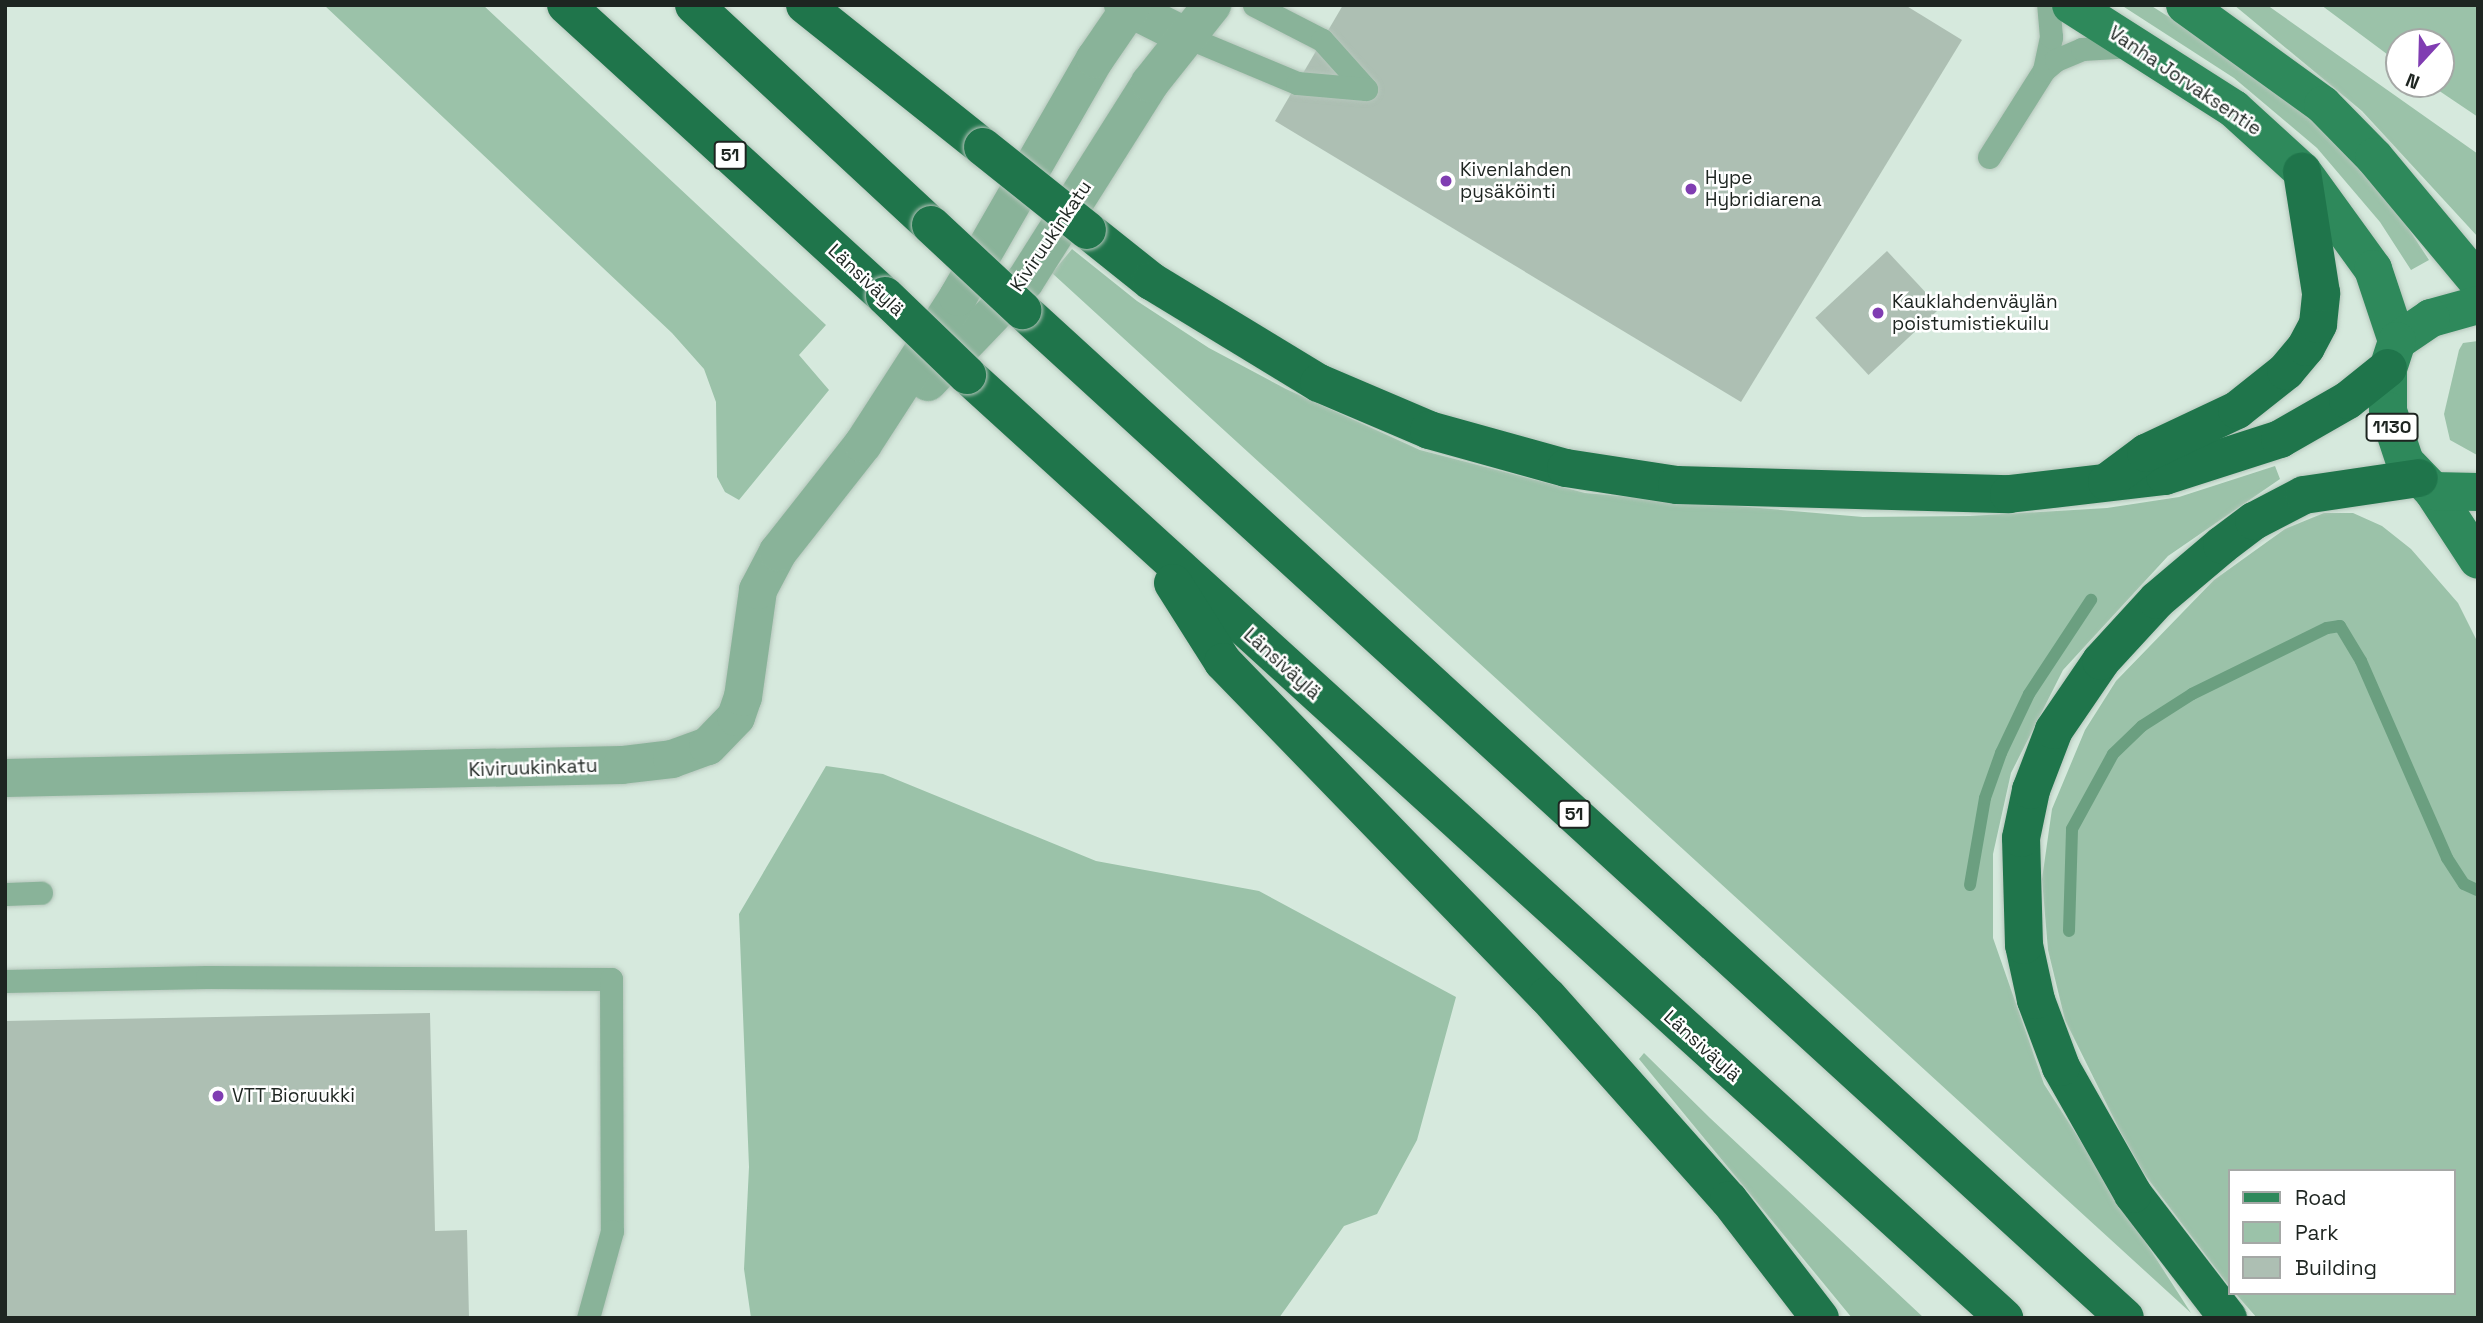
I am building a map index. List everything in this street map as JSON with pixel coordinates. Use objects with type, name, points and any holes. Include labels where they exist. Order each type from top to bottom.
[{"type":"highway","name":"Länsiväylä","points":[[566,5],[885,296],[1144,539],[2004,1318]]},
{"type":"highway","name":"51","points":[[694,5],[1023,310],[2125,1318]]},
{"type":"highway","points":[[804,5],[1151,281],[1319,383],[1429,430],[1566,468],[1677,485],[1786,491],[2009,494],[2100,487],[2165,476],[2280,439],[2348,400],[2393,354]]},
{"type":"highway","points":[[2100,487],[2146,453],[2237,410],[2286,371],[2306,348],[2318,324],[2321,293],[2302,171]]},
{"type":"highway","points":[[2228,1318],[2133,1194],[2061,1067],[2036,1000],[2024,945],[2021,838],[2031,790],[2054,730],[2101,661],[2157,600],[2222,545],[2253,521],[2304,495],[2426,484]]},
{"type":"highway","points":[[1144,539],[1223,662],[1547,996],[1729,1200],[1821,1318]]},
{"type":"main road","name":"Vanha Jorvaksentie","points":[[2071,5],[2234,109],[2302,171],[2373,269],[2393,354]]},
{"type":"main road","points":[[2185,5],[2323,105],[2374,157],[2478,282]]},
{"type":"main road","points":[[2393,354],[2431,318],[2478,305]]},
{"type":"main road","name":"1130","points":[[2393,354],[2388,411],[2395,444],[2478,560]]},
{"type":"main road","points":[[2426,484],[2478,492]]},
{"type":"street","name":"Kiviruukinkatu","points":[[863,444],[972,341],[1025,281],[1150,83],[1212,5]]},
{"type":"street","name":"Kiviruukinkatu","points":[[5,778],[622,765],[672,759],[708,746],[736,717],[743,697],[758,590],[778,552],[863,444],[958,297],[1095,59],[1128,7]]},
{"type":"street","points":[[1128,7],[1187,37]]},
{"type":"lane","points":[[1187,37],[1297,83],[1366,89],[1322,40],[1254,5]]},
{"type":"lane","points":[[1989,157],[2044,70],[2051,37],[2048,5]]},
{"type":"lane","points":[[2044,70],[2082,49],[2136,46]]},
{"type":"lane","points":[[5,894],[41,893]]},
{"type":"lane","points":[[5,981],[207,976],[611,979],[612,1231],[587,1318]]},
{"type":"green space","points":[[324,5],[483,5],[826,325],[799,355],[829,390],[739,500],[725,492],[717,477],[716,402],[704,369],[672,333]]},
{"type":"green space","points":[[2121,5],[2150,5],[2242,63],[2328,132],[2395,208],[2429,260],[2411,270],[2380,222],[2317,148],[2234,78]]},
{"type":"green space","points":[[2234,5],[2267,5],[2385,88],[2385,98],[2399,98],[2478,154],[2478,237],[2362,111]]},
{"type":"green space","points":[[2321,5],[2478,5],[2478,117],[2450,98],[2455,98],[2455,28],[2385,28],[2385,53]]},
{"type":"green space","points":[[1072,249],[1137,301],[1209,348],[1286,389],[1420,450],[1585,493],[1863,517],[1970,516],[2107,508],[2179,497],[2275,466],[2280,479],[2168,556],[2063,670],[2011,773],[1993,854],[1993,938],[2044,1084],[2191,1313],[1052,273]]},
{"type":"green space","points":[[2478,341],[2477,455],[2450,440],[2444,414],[2459,350],[2463,343]]},
{"type":"green space","points":[[2324,513],[2353,513],[2382,526],[2411,549],[2458,603],[2478,643],[2478,1318],[2257,1318],[2237,1295],[2455,1295],[2455,1169],[2228,1169],[2228,1285],[2145,1175],[2065,1020],[2048,950],[2042,879],[2052,809],[2085,730],[2116,681],[2214,580],[2285,529]]},
{"type":"green space","points":[[826,766],[883,774],[1096,861],[1259,891],[1456,997],[1417,1140],[1377,1214],[1344,1226],[1279,1318],[751,1318],[744,1269],[749,1167],[739,914]]},
{"type":"green space","points":[[1644,1053],[1924,1318],[1852,1318],[1639,1059]]},
{"type":"building","name":"Hype Hybridiarena","points":[[1343,5],[1905,5],[1962,40],[1741,402],[1275,121]]},
{"type":"building","name":"Kauklahdenväylän poistumistiekuilu","points":[[1887,251],[1940,308],[1869,375],[1815,318]]},
{"type":"building","name":"VTT Bioruukki","points":[[430,1013],[435,1231],[467,1230],[469,1318],[5,1318],[5,1021]]},
{"type":"waterway","points":[[1970,885],[1985,798],[2001,753],[2029,694],[2091,600]]},
{"type":"waterway","points":[[2069,931],[2072,829],[2113,754],[2142,726],[2192,694],[2327,628],[2340,626],[2361,661],[2447,858],[2464,884],[2477,890]]},
{"type":"place","name":"Kivenlahden pysäköinti","points":[[1446,181]]},
{"type":"place","name":"Hype Hybridiarena","points":[[1691,189]]},
{"type":"place","name":"Kauklahdenväylän poistumistiekuilu","points":[[1878,313]]},
{"type":"place","name":"VTT Bioruukki","points":[[218,1096]]}]
